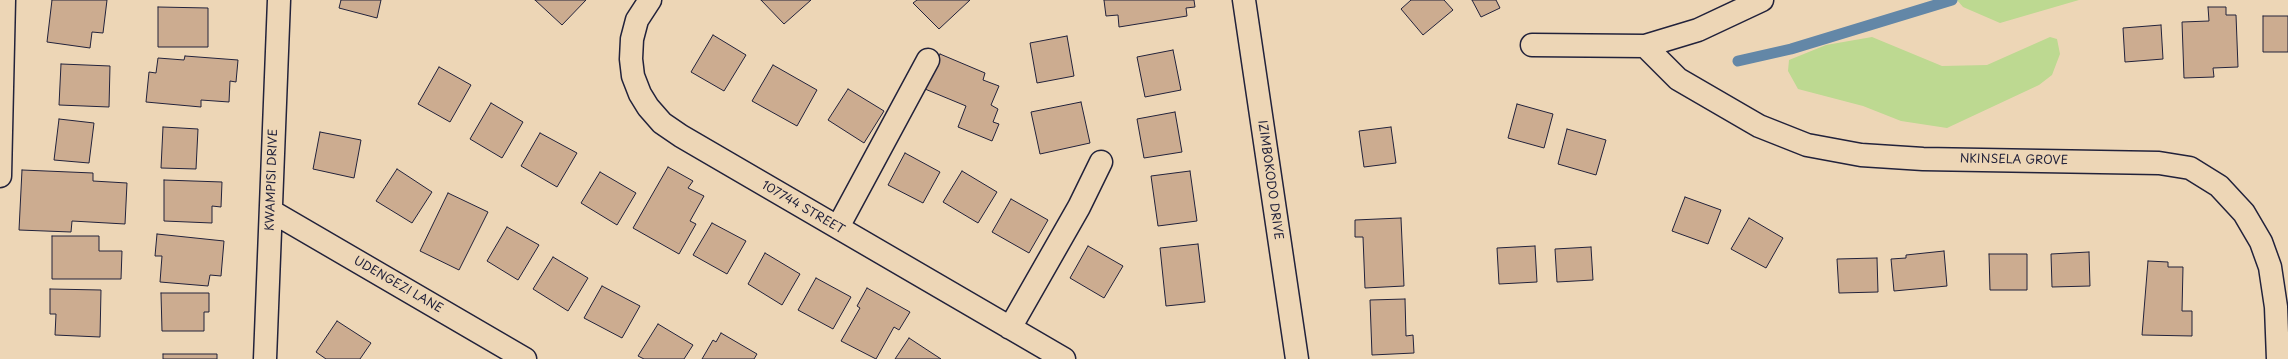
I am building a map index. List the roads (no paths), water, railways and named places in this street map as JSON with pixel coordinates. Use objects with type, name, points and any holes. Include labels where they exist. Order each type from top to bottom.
[{"type":"street","points":[[0,176],[4,0]]},
{"type":"street","name":"KWAMPISI DRIVE","points":[[264,359],[279,0]]},
{"type":"street","name":"107744 STREET","points":[[650,0],[637,20],[632,39],[631,59],[633,76],[648,107],[662,123],[681,136],[1064,359]]},
{"type":"street","name":"IZIMBOKODO DRIVE","points":[[1244,0],[1297,359]]},
{"type":"street","points":[[1532,45],[1645,46],[1698,30],[1762,0]]},
{"type":"street","name":"NKINSELA GROVE","points":[[1645,46],[1678,79],[1759,126],[1807,145],[1861,154],[1923,159],[2159,162],[2190,168],[2219,186],[2244,213],[2261,242],[2270,267],[2276,307],[2278,359]]},
{"type":"street","points":[[838,228],[928,60]]},
{"type":"street","points":[[1010,328],[1076,214],[1101,162]]},
{"type":"street","name":"UDENGEZI LANE","points":[[271,211],[525,359]]},
{"type":"waterway","points":[[1738,61],[1791,49],[1952,0]]}]
